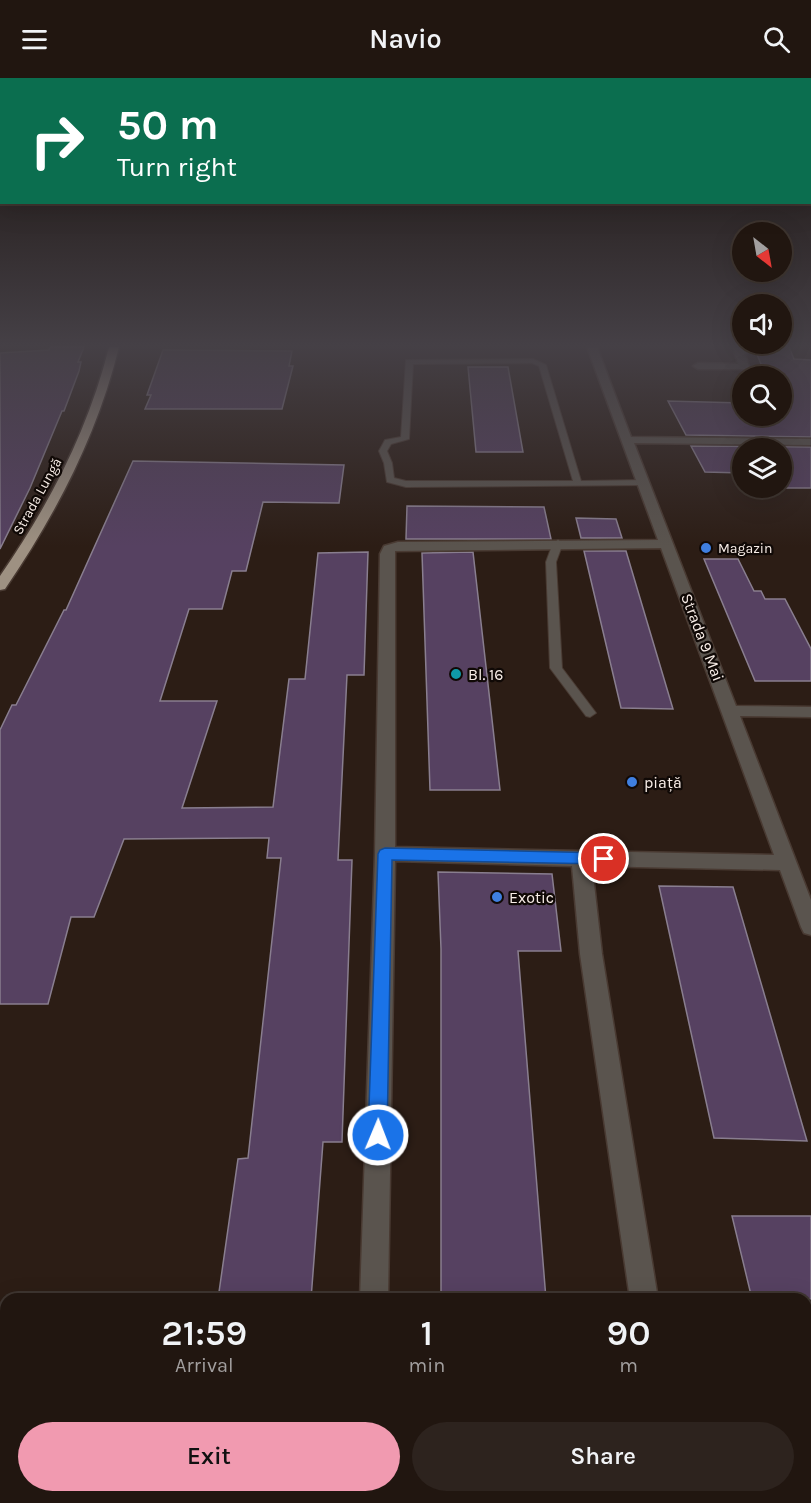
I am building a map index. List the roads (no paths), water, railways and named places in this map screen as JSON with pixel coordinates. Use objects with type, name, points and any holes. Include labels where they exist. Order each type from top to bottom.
[{"type":"highway","name":"Strada Lungă","points":[[0,586],[30,541],[76,458],[93,414]]},
{"type":"street","name":"Strada 9 Mai","points":[[617,414],[811,927]]},
{"type":"street","points":[[627,440],[811,442]]},
{"type":"street","points":[[374,1293],[385,854],[387,554],[389,549],[398,546],[558,543],[667,544]]},
{"type":"street","points":[[731,711],[811,712]]},
{"type":"street","points":[[385,854],[787,863]]},
{"type":"street","points":[[581,858],[591,954],[643,1293]]},
{"type":"lane","points":[[406,414],[405,439],[388,442],[383,451],[388,463],[390,480],[406,484],[644,483]]},
{"type":"lane","points":[[557,414],[578,484]]},
{"type":"lane","points":[[558,543],[551,562],[556,668],[590,713]]},
{"type":"place","name":"Magazin","points":[[706,548]]},
{"type":"place","name":"Bl. 16","points":[[456,674]]},
{"type":"place","name":"piață","points":[[632,782]]},
{"type":"place","name":"Exotic","points":[[497,897]]}]
